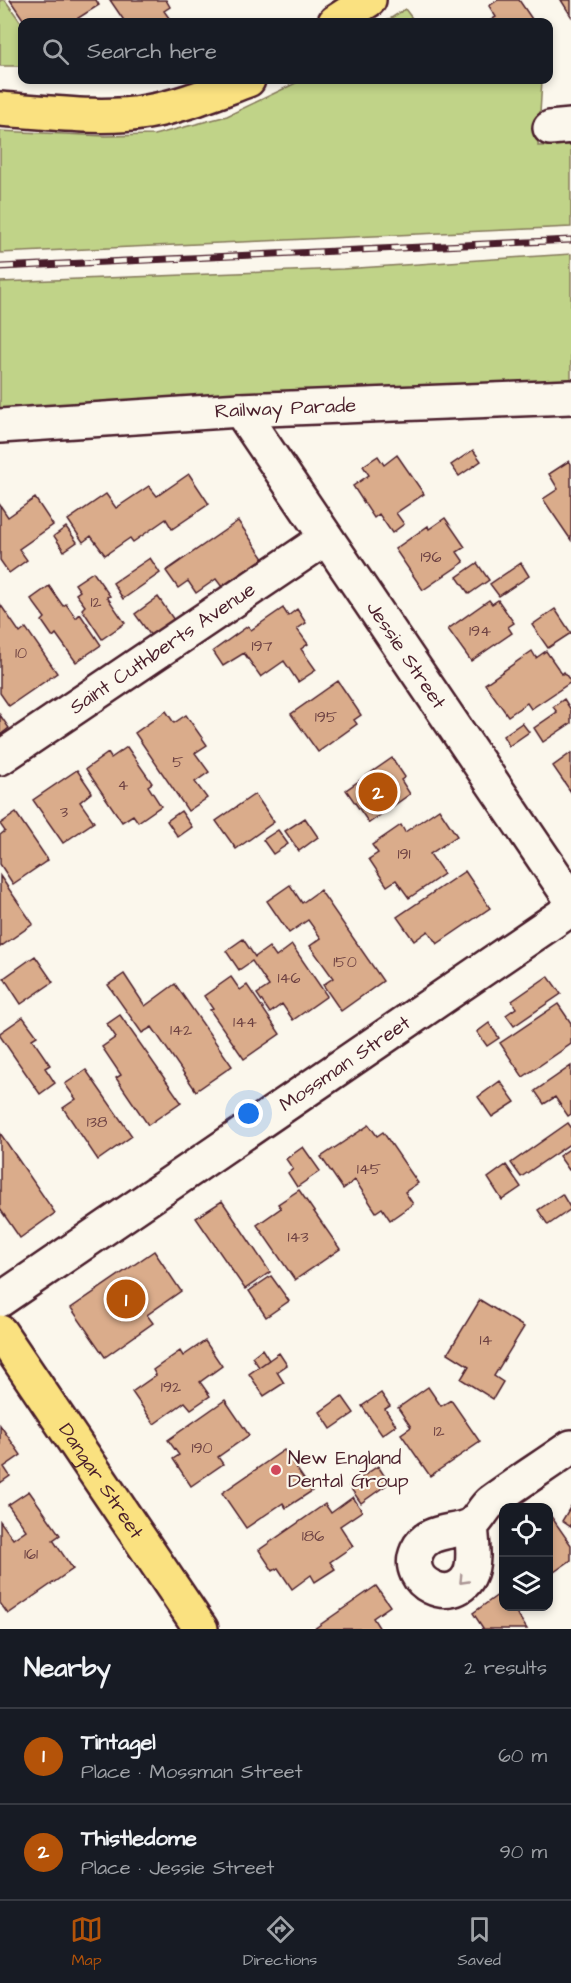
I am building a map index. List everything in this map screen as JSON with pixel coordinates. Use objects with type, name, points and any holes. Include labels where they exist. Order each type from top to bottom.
[{"type":"main road","points":[[341,18],[369,0]]},
{"type":"main road","points":[[0,109],[94,115],[147,112],[202,98],[238,84]]},
{"type":"main road","name":"Dangar Street","points":[[0,1332],[201,1629]]},
{"type":"street","name":"Railway Parade","points":[[0,426],[240,410],[571,397]]},
{"type":"street","name":"Jessie Street","points":[[240,410],[571,899]]},
{"type":"street","name":"Saint Cuthberts Avenue","points":[[0,758],[326,538]]},
{"type":"street","name":"Mossman Street","points":[[0,1300],[571,909]]},
{"type":"street","points":[[471,1525],[488,1504],[571,1448]]},
{"type":"green space","points":[[0,0],[5,0],[18,18],[18,66],[0,66]]},
{"type":"green space","points":[[405,9],[412,18],[391,18]]},
{"type":"green space","points":[[294,84],[542,84],[538,146],[571,145],[571,227],[0,253],[0,131],[106,136],[154,135],[227,116]]},
{"type":"green space","points":[[571,254],[571,379],[203,401],[0,408],[0,282],[343,269]]},
{"type":"building","points":[[10,0],[96,0],[99,5],[78,18],[22,18]]},
{"type":"building","points":[[110,0],[166,0],[170,7],[164,11],[169,18],[122,18]]},
{"type":"building","points":[[498,0],[519,0],[531,18],[494,18],[496,17],[489,6]]},
{"type":"building","points":[[561,0],[571,0],[571,16]]},
{"type":"building","points":[[473,450],[481,461],[459,476],[451,465]]},
{"type":"building","points":[[397,455],[424,494],[396,513],[404,524],[392,533],[379,514],[374,518],[353,486],[369,475],[363,466],[378,456],[384,465]]},
{"type":"building","points":[[569,461],[571,464],[571,540],[543,499],[558,489],[549,474]]},
{"type":"building","points":[[189,474],[209,504],[172,529],[166,519],[133,542],[130,538],[105,555],[91,536],[83,542],[68,520],[106,494],[116,508],[149,486],[157,496]]},
{"type":"building","points":[[35,498],[53,525],[19,549],[27,560],[9,573],[0,560],[0,505],[8,517]]},
{"type":"building","points":[[445,518],[465,547],[457,552],[464,562],[423,590],[395,549],[428,526],[429,529]]},
{"type":"building","points":[[238,521],[267,563],[225,591],[216,579],[196,593],[188,581],[178,588],[166,571]]},
{"type":"building","points":[[66,527],[77,542],[64,551],[54,536]]},
{"type":"building","points":[[150,558],[160,573],[123,599],[113,583]]},
{"type":"building","points":[[477,563],[489,580],[469,594],[457,577]]},
{"type":"building","points":[[521,563],[529,576],[499,596],[490,584]]},
{"type":"building","points":[[93,572],[125,623],[102,639],[82,609],[85,606],[76,594],[80,591],[75,584]]},
{"type":"building","points":[[49,586],[63,606],[66,604],[76,618],[80,614],[101,645],[76,662],[56,634],[53,637],[42,621],[45,618],[31,599]]},
{"type":"building","points":[[158,597],[174,620],[151,636],[135,614]]},
{"type":"building","points":[[489,600],[492,604],[498,600],[514,623],[508,627],[512,633],[471,661],[448,629]]},
{"type":"building","points":[[0,604],[20,633],[26,628],[57,673],[9,706],[0,693]]},
{"type":"building","points":[[283,608],[288,616],[297,609],[306,623],[297,629],[308,644],[301,649],[316,670],[298,682],[284,661],[261,677],[244,653],[223,666],[213,651],[248,626],[251,630]]},
{"type":"building","points":[[555,609],[571,633],[548,648],[532,625]]},
{"type":"building","points":[[532,651],[536,658],[546,651],[562,674],[564,672],[571,682],[531,709],[527,703],[508,716],[485,684]]},
{"type":"building","points":[[338,681],[361,715],[354,720],[357,724],[318,752],[291,714]]},
{"type":"building","points":[[564,699],[571,710],[571,723],[543,742],[534,728],[557,712],[553,707]]},
{"type":"building","points":[[166,711],[174,723],[186,715],[207,745],[195,753],[209,772],[195,782],[207,798],[188,811],[135,733]]},
{"type":"building","points":[[0,715],[9,728],[0,735]]},
{"type":"building","points":[[522,723],[529,732],[509,746],[503,736]]},
{"type":"building","points":[[127,747],[152,783],[148,786],[161,806],[138,822],[133,815],[122,822],[86,769],[108,753],[111,758]]},
{"type":"building","points":[[571,753],[571,792],[553,766]]},
{"type":"building","points":[[392,758],[405,777],[401,780],[410,794],[369,823],[346,790]]},
{"type":"building","points":[[77,770],[92,792],[80,802],[94,822],[63,843],[33,800]]},
{"type":"building","points":[[255,794],[274,822],[236,849],[216,821]]},
{"type":"building","points":[[439,809],[457,836],[430,854],[444,874],[409,898],[396,880],[387,886],[369,859],[378,853],[372,845],[401,825],[405,832]]},
{"type":"building","points":[[181,811],[192,827],[178,837],[167,821]]},
{"type":"building","points":[[16,813],[48,860],[13,884],[0,864],[0,835],[5,831],[0,824]]},
{"type":"building","points":[[305,818],[318,837],[299,851],[285,831]]},
{"type":"building","points":[[278,830],[288,844],[273,854],[263,840]]},
{"type":"building","points":[[465,871],[490,908],[437,944],[428,931],[414,941],[397,917]]},
{"type":"building","points":[[0,876],[33,924],[0,947]]},
{"type":"building","points":[[290,885],[302,903],[320,890],[383,981],[341,1011],[323,985],[333,978],[310,946],[321,938],[308,920],[289,933],[267,901]]},
{"type":"building","points":[[243,939],[255,957],[269,947],[276,957],[292,945],[327,996],[293,1020],[282,1004],[270,1013],[257,994],[269,986],[252,961],[239,970],[226,951]]},
{"type":"building","points":[[35,956],[53,982],[21,1004],[4,978]]},
{"type":"building","points":[[124,974],[145,1006],[175,984],[232,1066],[196,1091],[152,1027],[142,1033],[108,985]]},
{"type":"building","points":[[548,976],[561,994],[514,1026],[506,1015],[516,1008],[512,1001]]},
{"type":"building","points":[[231,977],[240,990],[247,985],[280,1034],[244,1059],[210,1010],[213,1009],[204,996]]},
{"type":"building","points":[[558,1004],[571,1023],[571,1044],[523,1077],[500,1043]]},
{"type":"building","points":[[120,1015],[181,1102],[148,1125],[116,1078],[121,1075],[102,1047],[116,1037],[107,1024]]},
{"type":"building","points":[[23,1017],[37,1036],[32,1039],[50,1065],[45,1068],[55,1083],[40,1094],[0,1036],[0,1033]]},
{"type":"building","points":[[489,1023],[499,1038],[487,1046],[477,1032]]},
{"type":"building","points":[[571,1066],[571,1114],[568,1116],[555,1097],[544,1104],[535,1091]]},
{"type":"building","points":[[86,1070],[132,1136],[98,1160],[63,1108],[76,1099],[65,1084]]},
{"type":"building","points":[[500,1081],[515,1102],[492,1117],[478,1097]]},
{"type":"building","points":[[568,1123],[571,1127],[571,1143],[521,1177],[511,1163]]},
{"type":"building","points":[[369,1125],[377,1136],[383,1132],[418,1183],[405,1192],[413,1204],[390,1220],[382,1208],[376,1212],[355,1180],[343,1189],[321,1157]]},
{"type":"building","points":[[0,1133],[55,1213],[20,1238],[0,1209]]},
{"type":"building","points":[[303,1147],[320,1171],[297,1187],[288,1173],[293,1169],[286,1159]]},
{"type":"building","points":[[571,1148],[571,1168],[569,1170],[559,1156]]},
{"type":"building","points":[[506,1165],[521,1187],[502,1200],[488,1178]]},
{"type":"building","points":[[299,1190],[340,1249],[295,1280],[257,1225],[281,1208],[278,1204]]},
{"type":"building","points":[[562,1194],[571,1209],[548,1225],[538,1210]]},
{"type":"building","points":[[222,1201],[270,1272],[245,1289],[196,1218]]},
{"type":"building","points":[[154,1251],[181,1291],[147,1315],[153,1323],[105,1357],[71,1308]]},
{"type":"building","points":[[271,1276],[289,1301],[266,1317],[249,1291]]},
{"type":"building","points":[[480,1300],[524,1327],[494,1376],[503,1382],[493,1399],[461,1379],[469,1366],[448,1353]]},
{"type":"building","points":[[205,1341],[222,1366],[200,1382],[210,1396],[191,1409],[185,1402],[154,1424],[132,1392],[156,1375],[153,1370],[180,1351],[183,1356]]},
{"type":"building","points":[[262,1349],[269,1360],[259,1367],[252,1357]]},
{"type":"building","points":[[279,1353],[287,1365],[277,1372],[284,1383],[264,1396],[249,1374]]},
{"type":"building","points":[[428,1387],[441,1406],[451,1400],[480,1442],[430,1476],[401,1434],[411,1427],[398,1408]]},
{"type":"building","points":[[381,1393],[390,1406],[385,1409],[396,1425],[382,1435],[362,1406]]},
{"type":"building","points":[[342,1396],[354,1413],[331,1429],[320,1412]]},
{"type":"building","points":[[225,1400],[249,1435],[218,1457],[223,1464],[191,1486],[173,1459],[179,1455],[168,1440]]},
{"type":"building","points":[[0,1425],[21,1455],[4,1467],[10,1476],[0,1483]]},
{"type":"building","name":"New England Dental Group","points":[[284,1450],[312,1491],[286,1508],[283,1503],[246,1528],[222,1493]]},
{"type":"building","points":[[378,1466],[389,1483],[361,1503],[349,1486]]},
{"type":"building","points":[[29,1491],[60,1535],[53,1540],[73,1569],[8,1614],[0,1603],[0,1521],[13,1539],[26,1530],[8,1505]]},
{"type":"building","points":[[353,1497],[362,1511],[340,1526],[353,1546],[330,1562],[335,1569],[315,1582],[311,1575],[292,1589],[278,1568],[273,1571],[259,1550],[325,1504],[331,1513]]},
{"type":"building","points":[[571,1506],[571,1527],[562,1521]]},
{"type":"building","points":[[553,1519],[571,1545],[571,1560],[554,1572]]},
{"type":"building","points":[[376,1586],[390,1606],[373,1618],[380,1629],[314,1629]]},
{"type":"building","points":[[499,1594],[499,1611],[515,1611],[527,1629],[481,1629],[483,1628],[473,1613]]},
{"type":"railway","points":[[0,267],[571,240]]},
{"type":"place","name":"Thistledome","points":[[378,792]]},
{"type":"place","name":"Tintagel","points":[[126,1299]]},
{"type":"place","name":"New England Dental Group","points":[[276,1470]]}]
